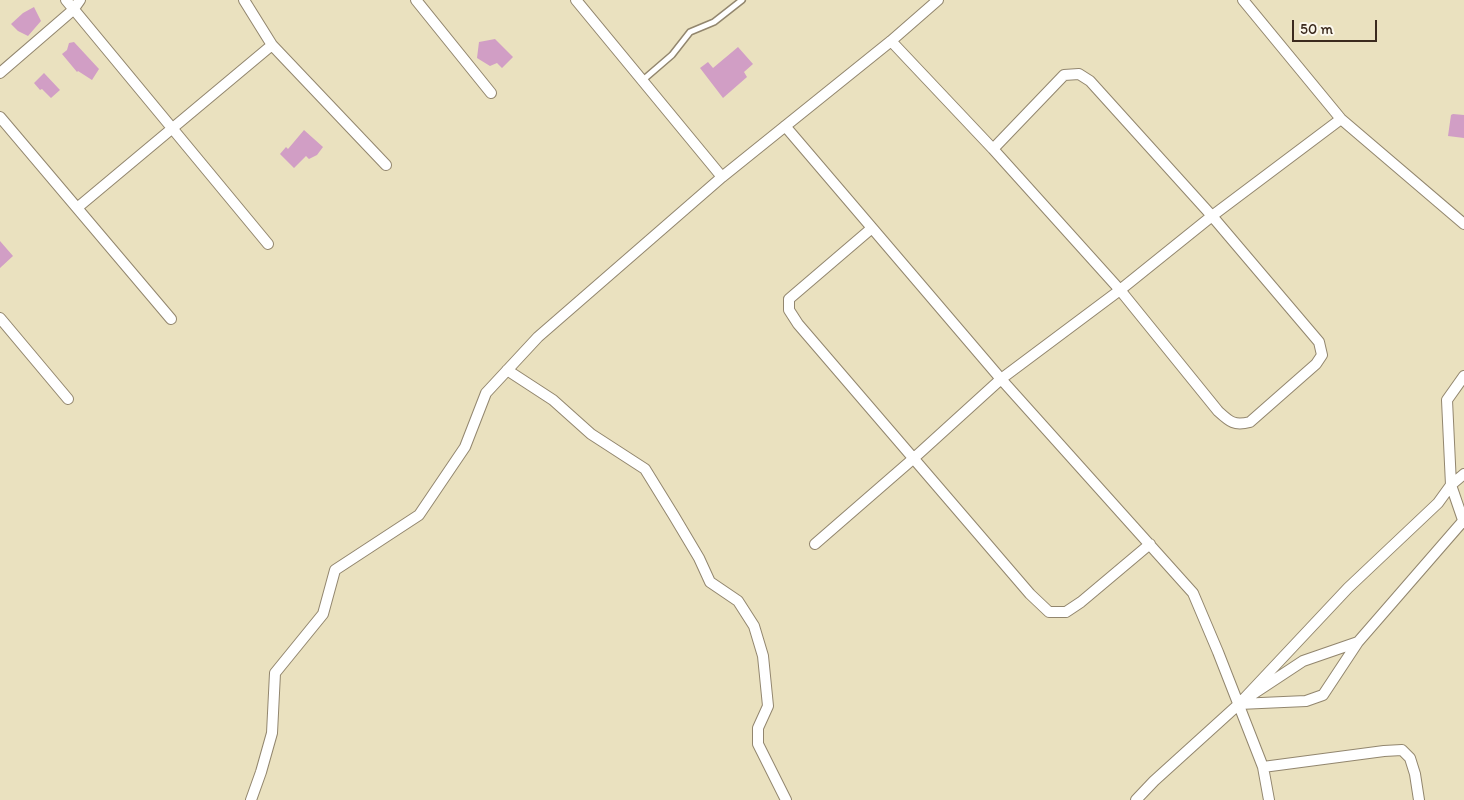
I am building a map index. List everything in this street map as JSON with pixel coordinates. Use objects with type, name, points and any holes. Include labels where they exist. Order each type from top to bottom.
[{"type":"street","points":[[66,0],[268,244]]},
{"type":"street","points":[[0,73],[73,10],[80,0]]},
{"type":"street","points":[[244,0],[272,45],[386,165]]},
{"type":"street","points":[[416,0],[491,93]]},
{"type":"street","points":[[576,0],[722,177]]},
{"type":"street","points":[[250,800],[261,772],[272,733],[275,673],[323,614],[335,570],[419,515],[465,448],[486,393],[538,337],[722,177],[891,41],[938,0]]},
{"type":"street","points":[[1243,0],[1341,119],[1464,224]]},
{"type":"street","points":[[891,41],[993,149],[1120,290],[1218,411],[1228,420],[1238,425],[1250,422],[1316,364],[1322,355],[1319,342],[1212,216],[1090,81],[1079,74],[1064,75],[993,149]]},
{"type":"street","points":[[77,208],[272,45]]},
{"type":"street","points":[[0,117],[171,319]]},
{"type":"street","points":[[815,544],[1001,379],[1120,290],[1212,216],[1341,119]]},
{"type":"street","points":[[785,126],[1001,379],[1193,593],[1263,768],[1269,800]]},
{"type":"street","points":[[872,228],[789,299],[789,310],[798,324],[1030,594],[1049,612],[1066,612],[1081,602],[1150,544]]},
{"type":"street","points":[[0,318],[68,399]]},
{"type":"street","points":[[507,370],[553,400],[592,434],[645,470],[679,524],[710,582],[738,601],[754,626],[763,656],[768,706],[758,728],[758,744],[786,800]]},
{"type":"street","points":[[1238,704],[1306,700],[1323,695],[1358,642],[1464,521],[1451,485],[1447,400],[1464,376]]},
{"type":"street","points":[[1136,800],[1238,704],[1348,588],[1438,503],[1451,485],[1464,474]]},
{"type":"street","points":[[1238,704],[1303,661],[1358,642]]},
{"type":"street","points":[[1263,768],[1402,750],[1410,758],[1415,774],[1419,800]]},
{"type":"lane","points":[[642,80],[672,55],[690,32],[714,22],[742,0]]},
{"type":"building","points":[[34,7],[41,21],[28,36],[18,31],[11,24],[23,13]]},
{"type":"building","points":[[495,39],[513,57],[502,68],[497,63],[490,66],[477,58],[479,42]]},
{"type":"building","points":[[74,42],[99,69],[92,80],[77,72],[62,54],[67,50],[69,43]]},
{"type":"building","points":[[738,47],[753,64],[744,72],[747,77],[723,98],[700,68],[708,62],[713,68]]},
{"type":"building","points":[[44,73],[60,90],[51,98],[34,83]]},
{"type":"building","points":[[1451,115],[1464,115],[1464,138],[1448,136]]},
{"type":"building","points":[[304,130],[323,147],[317,155],[309,159],[306,156],[294,168],[280,154],[286,147],[288,149]]},
{"type":"building","points":[[0,241],[13,256],[0,268]]}]
